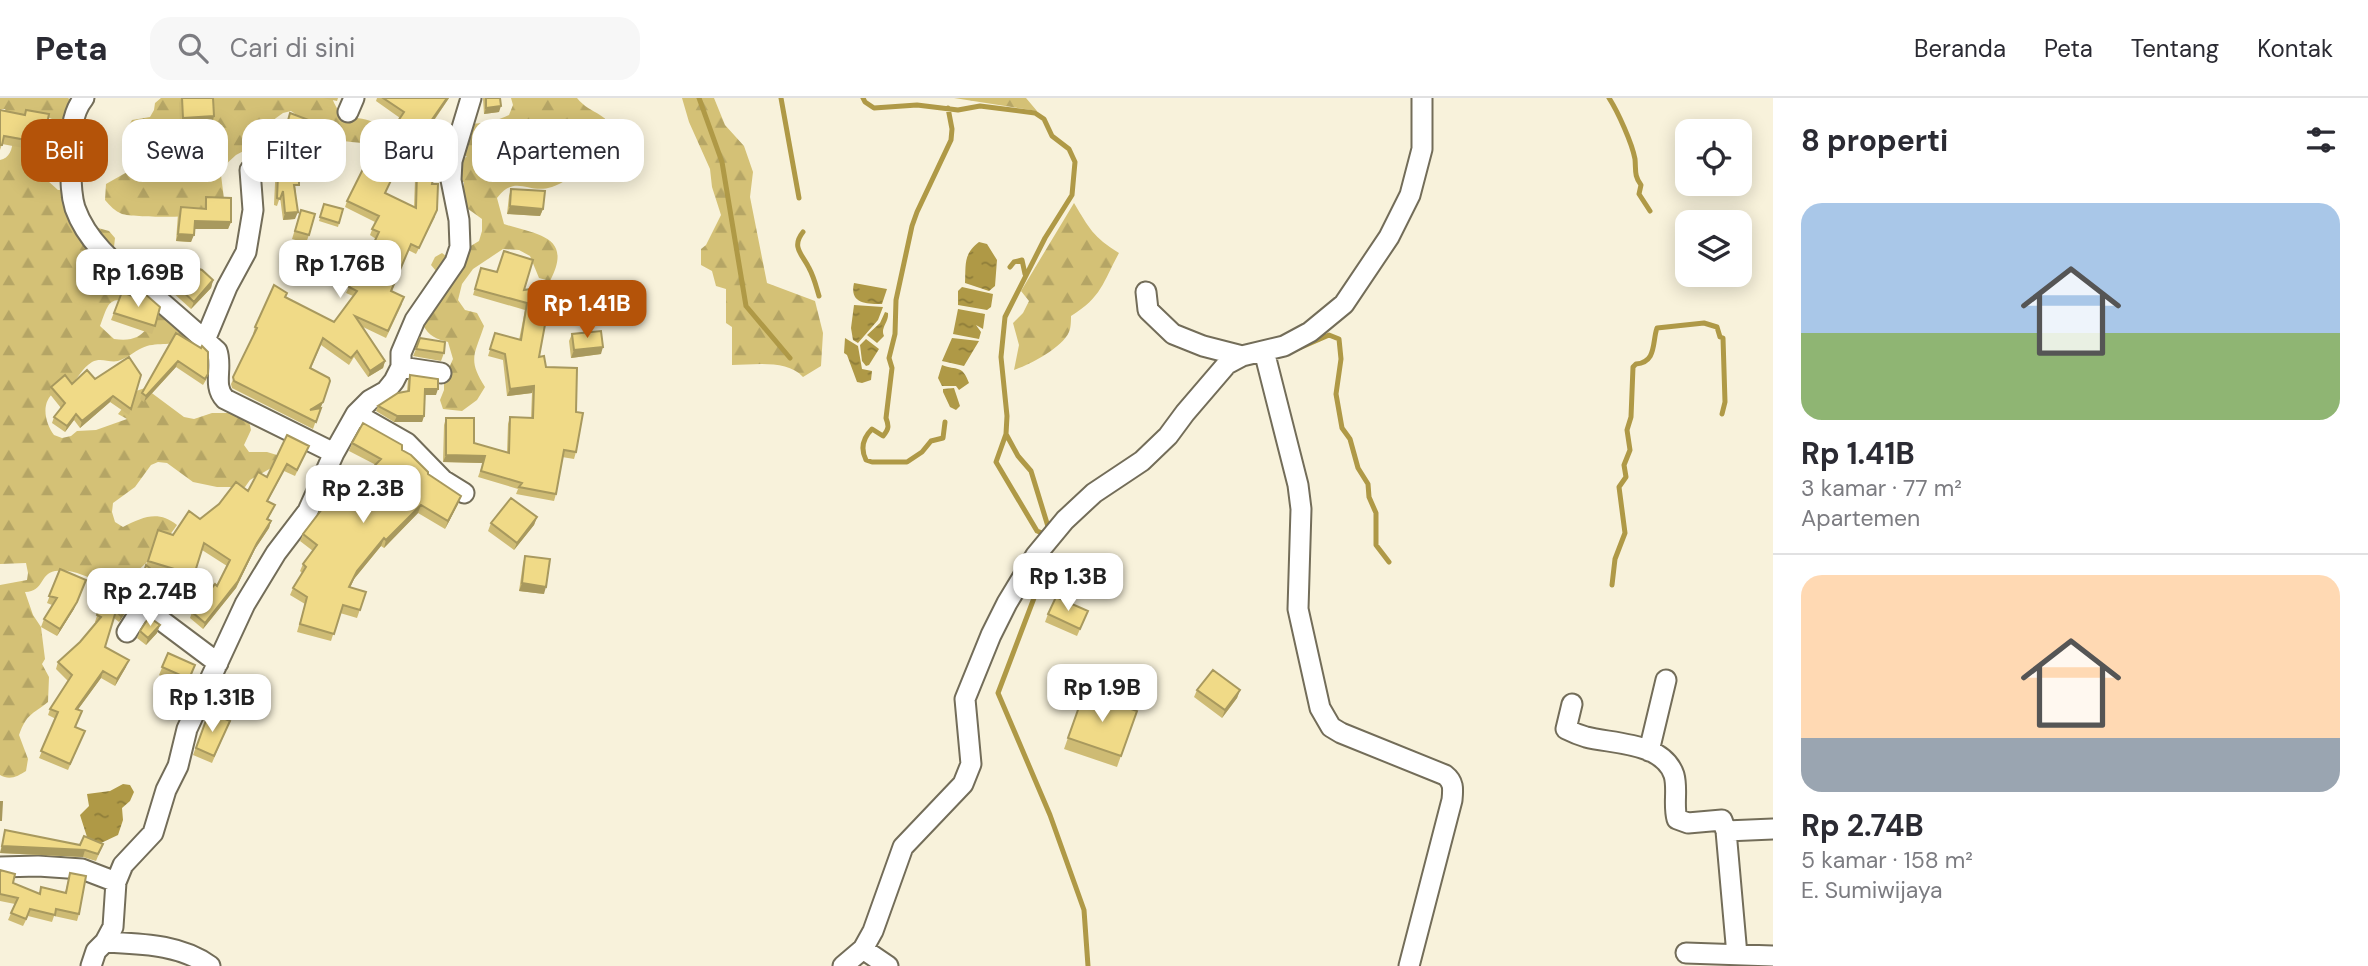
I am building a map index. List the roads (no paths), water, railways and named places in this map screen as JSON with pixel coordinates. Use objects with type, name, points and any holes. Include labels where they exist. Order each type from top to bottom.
[{"type":"street","points":[[84,98],[79,104],[71,138],[72,197],[93,242],[131,279],[217,351],[218,387],[221,395],[334,453]]},
{"type":"street","points":[[91,966],[96,951],[105,942],[113,927],[116,882],[123,865],[153,833],[166,790],[178,766],[187,729],[245,604],[276,553],[308,511],[334,453],[356,414],[370,400],[386,391],[401,367],[401,353],[415,320],[450,271],[460,247],[459,220],[451,180],[458,138],[471,98]]},
{"type":"street","points":[[842,966],[863,949],[879,919],[903,847],[963,784],[971,764],[965,699],[991,635],[1036,555],[1065,520],[1094,493],[1142,461],[1168,436],[1227,364],[1242,356],[1284,346],[1324,322],[1344,304],[1374,262],[1410,195],[1419,164],[1423,132],[1422,98]]},
{"type":"street","points":[[205,340],[227,287],[246,252],[253,210],[251,182]]},
{"type":"street","points":[[1146,292],[1147,310],[1173,334],[1203,346],[1242,356]]},
{"type":"street","points":[[1264,351],[1301,509],[1298,609],[1320,708],[1331,727],[1341,733],[1445,775],[1453,787],[1452,800],[1409,966]]},
{"type":"street","points":[[401,367],[441,373]]},
{"type":"street","points":[[356,414],[407,443],[443,480],[464,494]]},
{"type":"street","points":[[127,632],[141,610],[146,609],[218,663]]},
{"type":"street","points":[[1649,751],[1666,680]]},
{"type":"street","points":[[1572,704],[1566,729],[1584,737],[1649,751],[1664,760],[1675,780],[1677,819],[1688,823],[1722,820],[1726,831],[1737,955]]},
{"type":"street","points":[[1726,831],[1773,829]]},
{"type":"street","points":[[0,867],[82,869],[116,882]]},
{"type":"street","points":[[105,942],[160,946],[200,958],[210,966]]},
{"type":"street","points":[[863,949],[888,966]]},
{"type":"street","points":[[1686,953],[1773,956]]},
{"type":"water","points":[[979,242],[987,244],[997,260],[995,286],[989,291],[965,283],[968,256]]},
{"type":"water","points":[[854,283],[887,289],[882,304],[865,303],[857,299],[853,290]]},
{"type":"water","points":[[962,287],[993,294],[991,307],[987,310],[958,305],[958,291]]},
{"type":"water","points":[[854,305],[883,307],[878,320],[858,343],[853,340],[851,328]]},
{"type":"water","points":[[958,309],[985,314],[983,329],[976,325],[981,332],[979,339],[953,334]]},
{"type":"water","points":[[885,312],[888,316],[883,330],[884,336],[877,343],[867,335],[880,323]]},
{"type":"water","points":[[845,338],[858,346],[862,369],[872,371],[871,380],[857,382],[844,353]]},
{"type":"water","points":[[952,338],[979,341],[964,366],[942,361]]},
{"type":"water","points":[[866,339],[879,349],[866,366],[862,361],[860,345]]},
{"type":"water","points":[[942,365],[961,371],[969,383],[959,390],[956,386],[942,386],[938,378]]},
{"type":"water","points":[[954,388],[960,406],[956,410],[950,407],[943,392],[943,389]]},
{"type":"water","points":[[123,784],[130,785],[134,792],[130,801],[122,808],[123,820],[118,835],[101,843],[87,837],[80,815],[89,806],[87,794],[110,791]]},
{"type":"waterway","points":[[699,98],[722,162],[746,306],[790,358]]},
{"type":"waterway","points":[[781,98],[799,198]]},
{"type":"waterway","points":[[863,98],[874,108],[917,105],[958,110],[980,106],[1035,113],[1044,119],[1052,136],[1069,149],[1075,162],[1072,195],[1045,238],[1005,317],[1001,357],[1007,416],[1006,434],[996,462],[1037,531],[1047,535]]},
{"type":"waterway","points":[[1609,98],[1631,145],[1636,176],[1641,185],[1639,194],[1650,211]]},
{"type":"waterway","points":[[945,422],[943,438],[931,441],[922,452],[907,462],[872,462],[864,456],[863,443],[866,436],[872,429],[883,436],[888,427],[886,418],[892,368],[889,358],[895,334],[896,300],[912,226],[951,140],[948,108]]},
{"type":"waterway","points":[[803,232],[798,246],[819,296]]},
{"type":"waterway","points":[[1010,267],[1014,262],[1022,260],[1025,274]]},
{"type":"waterway","points":[[1612,585],[1615,559],[1625,533],[1619,487],[1626,477],[1624,465],[1630,450],[1627,430],[1631,417],[1633,367],[1651,355],[1657,328],[1704,323],[1717,327],[1720,337],[1723,338],[1725,402],[1722,414]]},
{"type":"waterway","points":[[1290,352],[1329,335],[1339,339],[1341,359],[1336,394],[1342,428],[1350,439],[1358,468],[1368,484],[1369,497],[1376,513],[1376,545],[1389,562]]},
{"type":"waterway","points":[[1006,434],[1018,456],[1031,471],[1050,533]]},
{"type":"waterway","points":[[1047,552],[1042,577],[998,693],[1050,815],[1084,910],[1088,966]]}]
